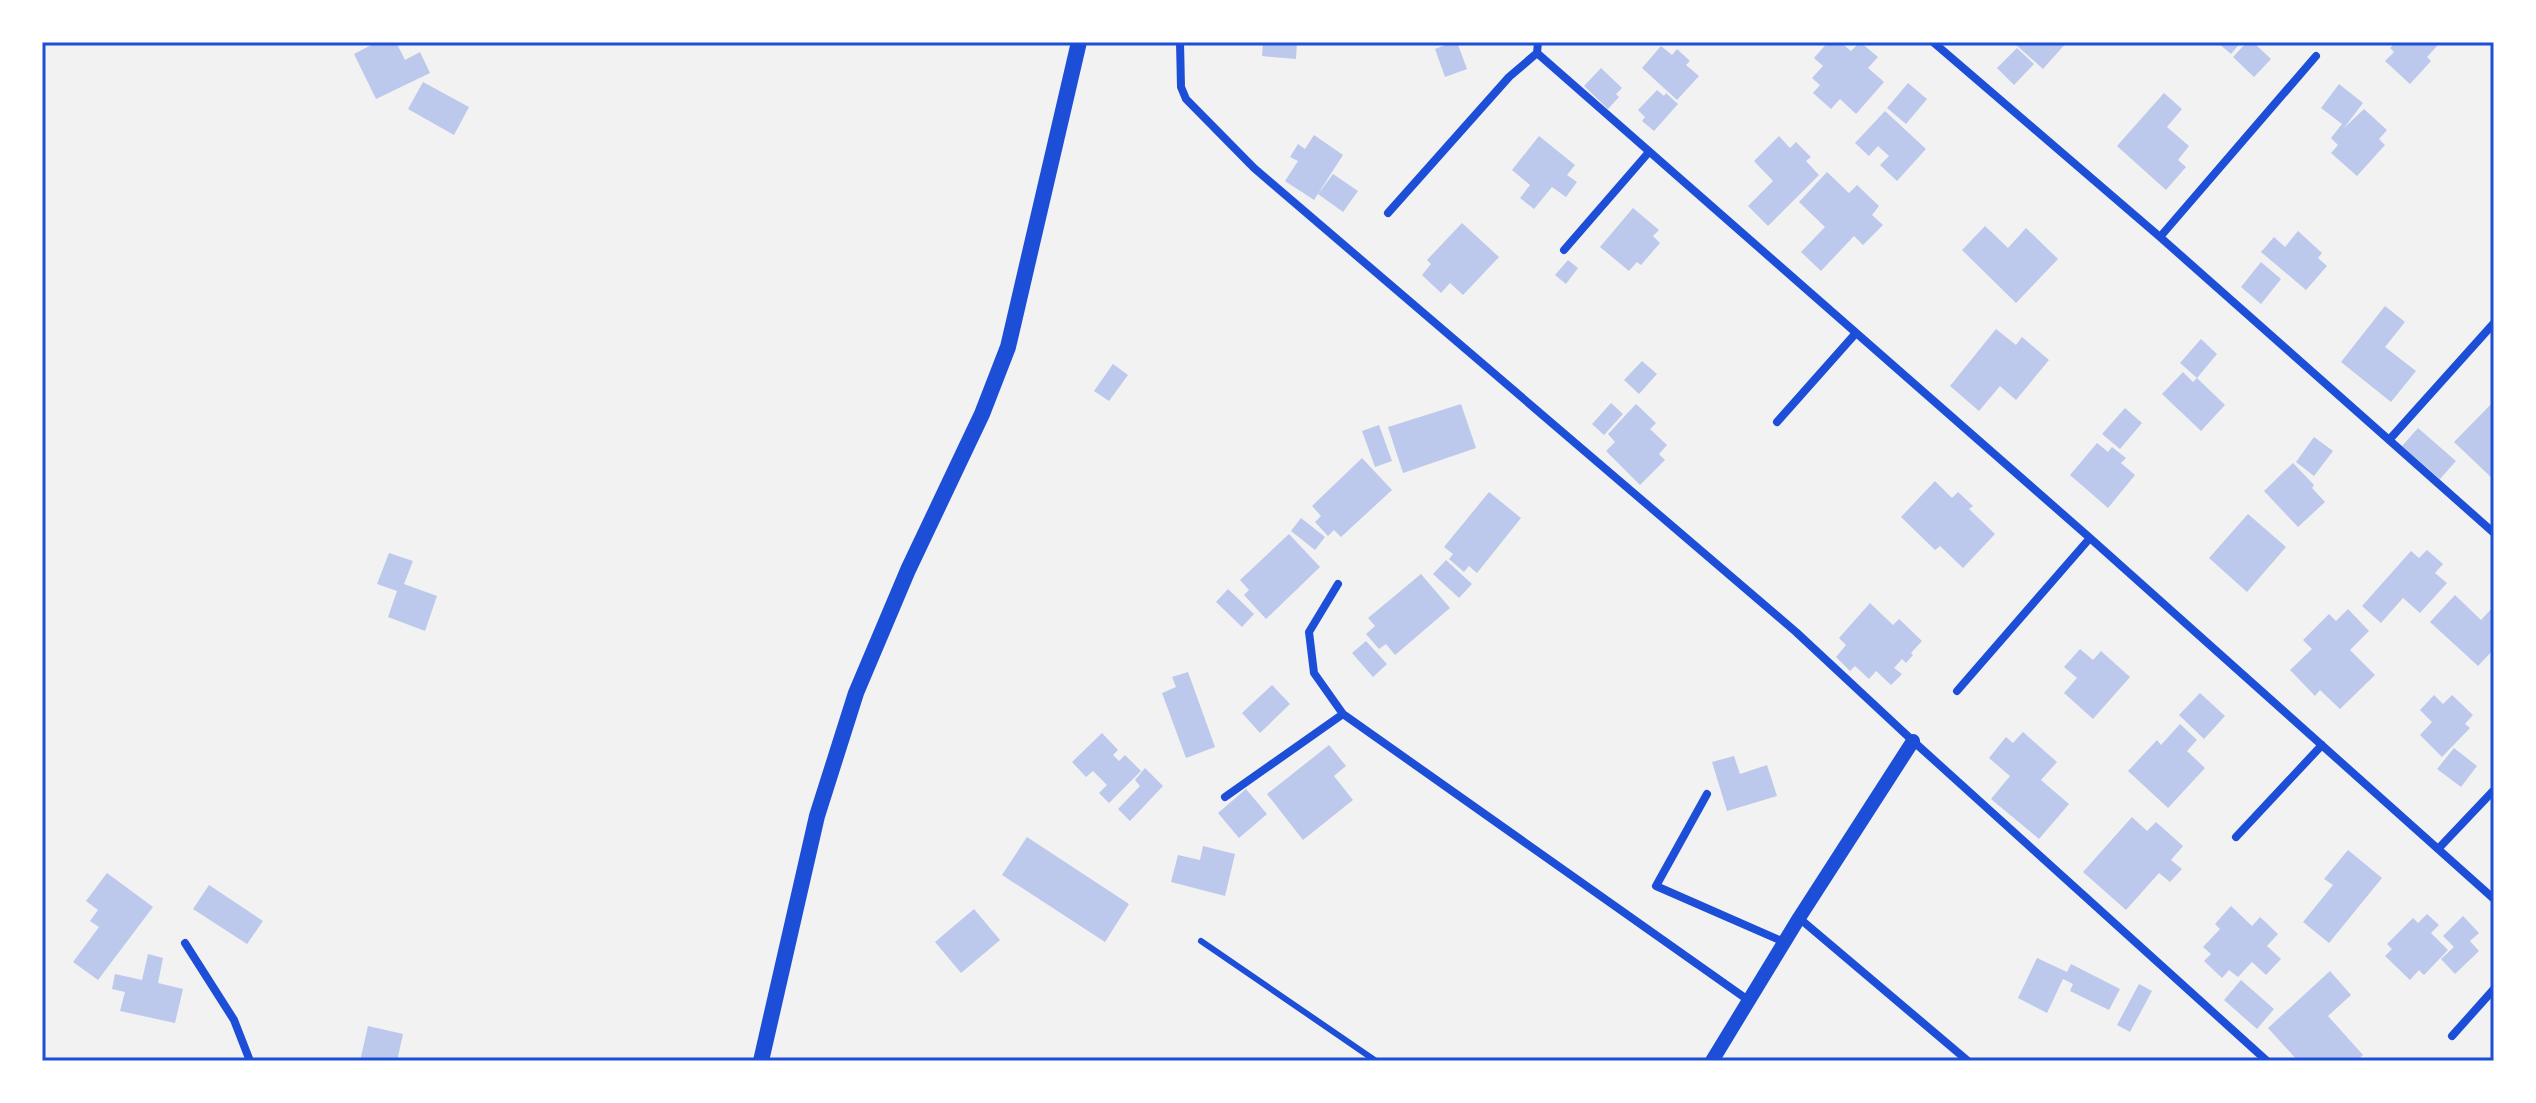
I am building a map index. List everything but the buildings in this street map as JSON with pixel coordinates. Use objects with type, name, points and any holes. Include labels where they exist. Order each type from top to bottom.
[{"type":"main road","points":[[761,1061],[817,816],[856,693],[908,570],[982,414],[1008,347],[1079,42]]},
{"type":"street","points":[[1180,42],[1181,87],[1186,99],[1254,168],[1728,572],[2267,1061]]},
{"type":"street","points":[[1388,213],[1509,77],[1537,53],[1538,42]]},
{"type":"street","points":[[1937,43],[2494,533]]},
{"type":"street","points":[[1537,53],[2090,538],[2494,899]]},
{"type":"street","points":[[2160,237],[2316,56]]},
{"type":"street","points":[[1564,250],[1649,152]]},
{"type":"street","points":[[2389,440],[2494,323]]},
{"type":"street","points":[[1777,422],[1856,333]]},
{"type":"street","points":[[1957,691],[2090,538]]},
{"type":"street","points":[[1338,584],[1309,632],[1314,673],[1343,714],[1748,1000]]},
{"type":"street","points":[[1225,797],[1343,714]]},
{"type":"street","points":[[1712,1061],[1913,741]]},
{"type":"street","points":[[2236,837],[2322,745]]},
{"type":"street","points":[[2438,849],[2494,790]]},
{"type":"street","points":[[1707,794],[1656,886],[1784,942]]},
{"type":"street","points":[[1799,918],[1968,1061]]},
{"type":"street","points":[[185,943],[234,1020],[250,1061]]},
{"type":"street","points":[[2452,1036],[2494,989]]},
{"type":"lane","points":[[1201,941],[1376,1061]]}]
